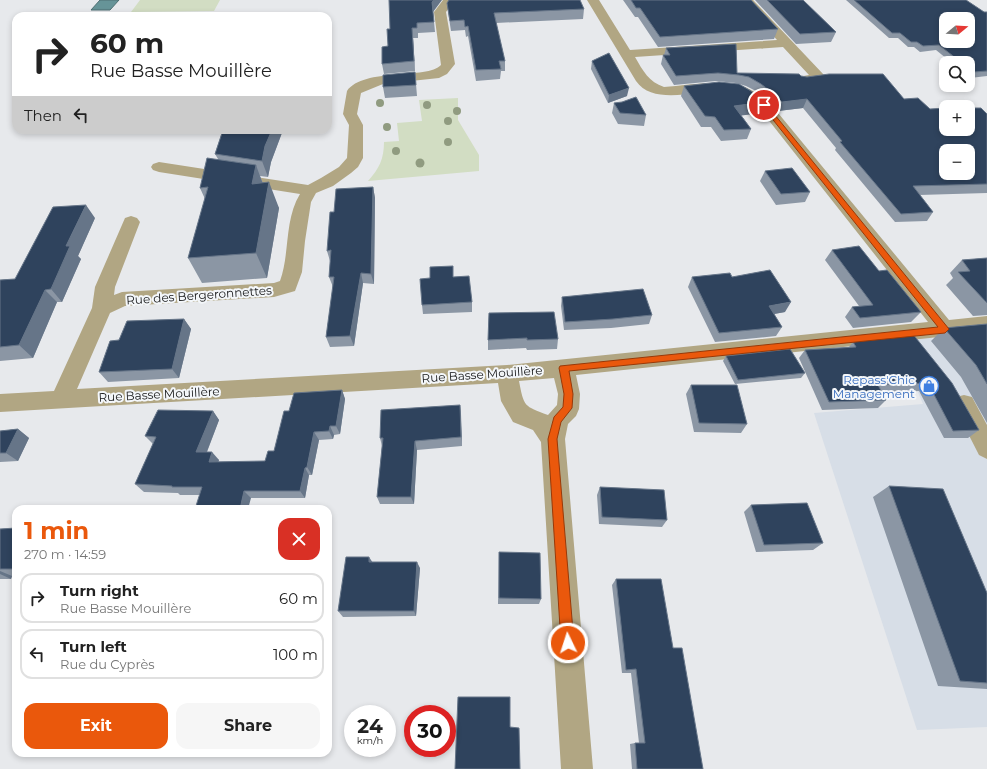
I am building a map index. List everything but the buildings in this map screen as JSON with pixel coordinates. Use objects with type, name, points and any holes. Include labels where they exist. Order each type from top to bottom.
[{"type":"street","points":[[159,167],[310,190],[326,182],[345,170],[352,164],[355,158],[356,125],[350,114],[354,91],[361,86],[380,80],[441,74],[445,70],[448,64],[440,12],[449,0]]},
{"type":"street","points":[[593,0],[643,81],[646,90],[663,91],[724,86],[740,90],[752,96],[764,105],[945,329]]},
{"type":"street","points":[[747,0],[819,78],[803,80]]},
{"type":"street","points":[[627,54],[786,43]]},
{"type":"street","name":"Rue des Bergeronnettes","points":[[102,308],[122,299],[274,290],[288,286],[293,272],[296,241],[303,202],[310,190]]},
{"type":"street","points":[[61,400],[102,308],[105,288],[131,222]]},
{"type":"street","name":"Rue Basse Mouillère","points":[[0,403],[507,374],[987,324]]},
{"type":"street","points":[[911,333],[926,351]]},
{"type":"street","points":[[563,368],[569,394],[568,408],[557,420],[553,439],[577,769]]},
{"type":"street","points":[[507,374],[512,401],[521,415],[542,423],[553,439]]},
{"type":"street","points":[[952,384],[987,448]]},
{"type":"shaded area","points":[[923,327],[976,392],[987,390],[987,727],[917,730],[814,413],[923,404],[894,337]]},
{"type":"green space","points":[[140,0],[220,0],[214,11],[131,12]]},
{"type":"green space","points":[[458,98],[458,120],[479,155],[479,171],[368,181],[380,163],[383,154],[384,142],[399,141],[397,123],[422,121],[419,100]]},
{"type":"water","points":[[100,0],[119,0],[110,10],[91,10]]},
{"type":"place","name":"Repass'Chic Management","points":[[929,386]]},
{"type":"route","points":[[568,643],[553,439],[557,420],[568,408],[569,394],[563,368],[945,329],[764,105]]}]
